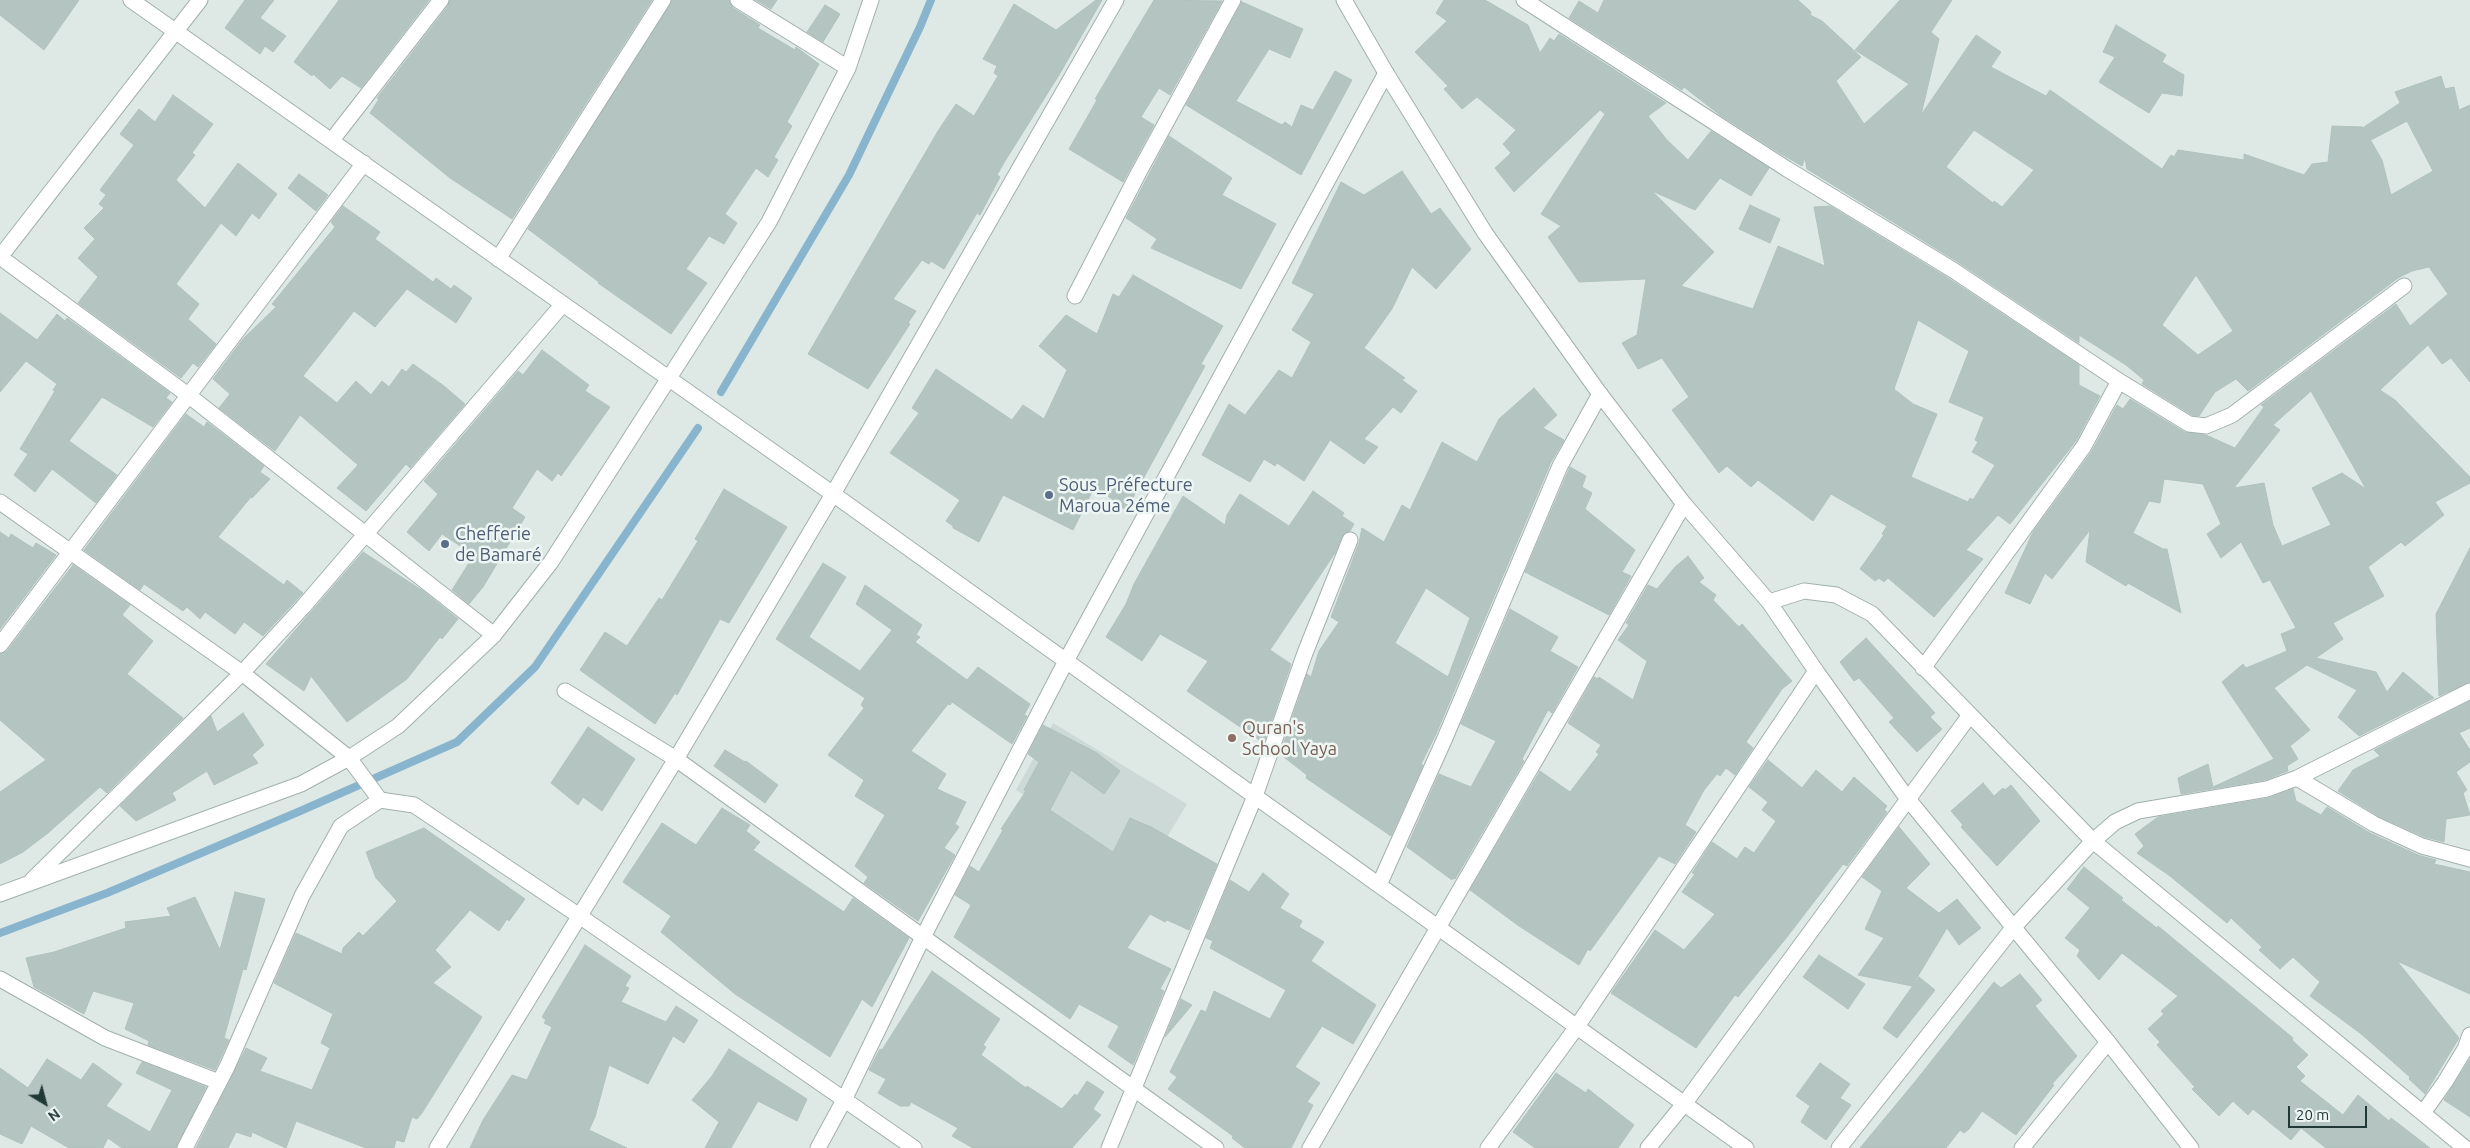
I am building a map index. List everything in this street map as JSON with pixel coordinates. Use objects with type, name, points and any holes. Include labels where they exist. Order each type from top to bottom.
[{"type":"street","points":[[130,0],[332,140],[833,494],[1746,1148]]},
{"type":"street","points":[[200,0],[0,257],[188,395],[364,535],[494,635]]},
{"type":"street","points":[[332,140],[441,0]]},
{"type":"street","points":[[498,259],[663,0]]},
{"type":"street","points":[[738,0],[848,68]]},
{"type":"street","points":[[0,894],[300,784],[349,758],[398,726],[494,635],[551,562],[769,222],[848,68],[871,0]]},
{"type":"street","points":[[437,1148],[676,759],[833,494],[1116,0]]},
{"type":"street","points":[[1075,296],[1139,172],[1233,0]]},
{"type":"street","points":[[1344,0],[1386,73],[1485,233],[1600,394],[1684,504],[1769,602],[1907,798],[2108,1042],[2191,1148]]},
{"type":"street","points":[[1524,0],[1787,169],[1953,270],[2119,382],[2189,424],[2206,426],[2232,415],[2404,286]]},
{"type":"street","points":[[818,1148],[844,1100],[923,937],[1066,661],[1386,73]]},
{"type":"street","points":[[0,645],[364,163]]},
{"type":"street","points":[[28,885],[242,673],[303,607],[563,304]]},
{"type":"street","points":[[1923,668],[2084,446],[2119,382]]},
{"type":"street","points":[[1378,884],[1445,738],[1560,466],[1600,394]]},
{"type":"street","points":[[0,502],[242,673],[349,758],[380,800]]},
{"type":"street","points":[[1310,1148],[1684,504]]},
{"type":"street","points":[[1110,1148],[1255,796],[1305,653],[1350,540]]},
{"type":"street","points":[[1769,602],[1804,591],[1836,595],[1872,614],[2093,842],[2465,1148]]},
{"type":"street","points":[[1488,1148],[1576,1028],[1816,671]]},
{"type":"street","points":[[1839,1148],[2013,928],[2093,842],[2115,822],[2138,812],[2266,789],[2297,778],[2470,690]]},
{"type":"street","points":[[565,691],[676,759],[1216,1148]]},
{"type":"street","points":[[1648,1148],[1684,1104],[1907,798],[1970,715]]},
{"type":"street","points":[[2297,778],[2374,824],[2422,846],[2470,860]]},
{"type":"street","points":[[185,1148],[219,1082],[302,896],[341,826],[380,800],[414,805],[914,1148]]},
{"type":"street","points":[[0,979],[105,1038],[219,1082]]},
{"type":"street","points":[[2423,1113],[2465,1049],[2470,1035]]},
{"type":"street","points":[[2022,1148],[2108,1042]]},
{"type":"shaded area","points":[[1053,723],[1187,804],[1146,872],[1016,790]]},
{"type":"building","points":[[0,0],[79,0],[44,50],[0,15]]},
{"type":"building","points":[[245,0],[274,0],[260,18],[286,36],[273,52],[265,46],[260,54],[225,28]]},
{"type":"building","points":[[339,0],[429,0],[361,88],[342,76],[330,89],[313,74],[312,76],[294,62]]},
{"type":"building","points":[[450,0],[652,0],[512,219],[450,178],[370,113],[379,99],[377,98],[448,6]]},
{"type":"building","points":[[672,0],[729,0],[733,8],[760,25],[758,28],[795,50],[796,47],[819,64],[787,122],[792,126],[774,157],[778,160],[768,177],[756,168],[725,214],[737,223],[724,244],[709,236],[686,269],[707,283],[671,334],[598,283],[528,229]]},
{"type":"building","points":[[756,0],[777,0],[771,9]]},
{"type":"building","points":[[1096,0],[1102,0],[1059,75],[997,175],[1000,177],[980,215],[977,213],[944,269],[931,261],[929,264],[922,260],[893,299],[916,311],[908,323],[910,324],[868,389],[808,354],[938,131],[956,104],[974,116],[998,76],[994,73],[997,66],[983,59],[1014,4],[1056,30]]},
{"type":"building","points":[[1154,0],[1222,1],[1170,95],[1159,88],[1141,117],[1154,125],[1123,182],[1069,149],[1097,100],[1095,99]]},
{"type":"building","points":[[1444,0],[1485,0],[1528,25],[1540,53],[1550,38],[1554,41],[1559,34],[1666,103],[1648,116],[1667,140],[1688,160],[1711,131],[1769,168],[1751,196],[1720,178],[1695,210],[1652,191],[1714,252],[1681,286],[1753,309],[1778,246],[1825,266],[1814,207],[1830,206],[1948,278],[2079,365],[2079,385],[2100,396],[2076,441],[2010,524],[1998,515],[1966,550],[1983,559],[1934,617],[1888,578],[1884,582],[1879,578],[1875,581],[1860,569],[1884,535],[1882,534],[1887,526],[1831,494],[1813,521],[1758,480],[1751,487],[1727,466],[1719,473],[1672,410],[1689,397],[1662,358],[1638,369],[1622,343],[1637,335],[1646,279],[1579,282],[1548,237],[1561,226],[1541,214],[1605,114],[1600,110],[1514,192],[1495,168],[1511,153],[1503,144],[1516,130],[1477,97],[1462,109],[1444,89],[1448,86],[1415,52],[1447,21],[1436,13]],"holes":[[[1918,320],[1969,351],[1949,402],[1984,417],[1975,440],[1978,442],[1972,452],[1995,465],[1973,500],[1970,498],[1968,502],[1911,477],[1937,414],[1913,404],[1894,389]]]},
{"type":"building","points":[[1604,0],[1798,0],[1811,12],[1810,15],[1822,21],[1861,57],[1836,81],[1864,124],[1909,84],[1855,50],[1900,0],[1952,0],[1931,32],[1939,39],[1921,115],[1976,35],[2001,52],[1991,67],[2046,96],[2050,90],[2162,169],[2171,155],[2174,157],[2178,150],[2244,160],[2244,154],[2304,175],[2312,164],[2328,162],[2332,126],[2363,127],[2382,160],[2391,195],[2433,171],[2407,121],[2371,140],[2364,127],[2400,103],[2395,92],[2441,76],[2445,89],[2454,87],[2459,110],[2470,105],[2470,382],[2451,358],[2442,364],[2428,345],[2380,390],[2395,400],[2470,477],[2470,483],[2435,502],[2444,515],[2405,546],[2401,542],[2368,567],[2384,596],[2333,623],[2343,639],[2316,658],[2376,672],[2387,692],[2403,672],[2434,698],[2359,736],[2338,717],[2357,690],[2307,665],[2274,688],[2310,730],[2290,746],[2298,759],[2287,766],[2288,771],[2265,780],[2181,794],[2178,778],[2208,764],[2213,787],[2274,759],[2222,682],[2243,664],[2246,668],[2287,651],[2281,634],[2296,628],[2270,580],[2263,583],[2241,542],[2221,558],[2207,534],[2221,524],[2203,484],[2164,479],[2160,503],[2149,501],[2133,533],[2163,549],[2167,549],[2181,613],[2128,583],[2126,586],[2086,562],[2090,530],[2052,579],[2045,573],[2030,604],[2005,593],[2033,532],[2092,451],[2117,405],[2123,409],[2130,399],[2184,432],[2206,435],[2235,448],[2264,407],[2261,405],[2396,304],[2410,326],[2448,294],[2429,267],[2412,271],[2398,278],[2248,391],[2236,379],[2215,392],[2199,416],[2192,415],[2142,384],[2144,380],[2126,365],[2079,335],[2079,343],[1958,262],[1807,169],[1805,158],[1802,166],[1778,152],[1720,115],[1684,87],[1682,90],[1569,18],[1579,1],[1598,13]],"holes":[[[1974,130],[2034,170],[2002,207],[1994,201],[1993,203],[1946,167]],[[2196,275],[2233,331],[2198,355],[2162,325]],[[2311,391],[2366,489],[2342,473],[2312,488],[2331,525],[2282,546],[2273,525],[2264,483],[2234,488],[2280,430],[2273,425]]]},
{"type":"building","points":[[1242,2],[1303,29],[1290,58],[1269,49],[1236,101],[1282,125],[1285,122],[1292,127],[1301,105],[1313,110],[1335,71],[1352,80],[1301,175],[1186,105]]},
{"type":"building","points":[[825,5],[840,14],[823,42],[807,32]]},
{"type":"building","points":[[2116,25],[2166,55],[2162,62],[2184,75],[2182,96],[2162,93],[2149,113],[2099,82],[2115,57],[2103,52]]},
{"type":"building","points":[[173,95],[213,124],[192,153],[195,155],[176,180],[205,208],[238,163],[277,194],[259,219],[252,213],[236,236],[221,223],[176,284],[199,304],[188,319],[216,344],[198,367],[193,363],[181,378],[78,303],[98,277],[78,258],[95,239],[84,228],[104,208],[99,204],[106,195],[100,190],[134,145],[120,134],[139,109],[155,122]]},
{"type":"building","points":[[1169,136],[1232,178],[1222,195],[1276,224],[1241,289],[1151,248],[1157,239],[1126,218]]},
{"type":"building","points":[[1402,171],[1431,214],[1440,208],[1471,249],[1436,289],[1412,267],[1392,309],[1364,348],[1405,378],[1402,380],[1417,391],[1401,413],[1393,407],[1364,439],[1378,447],[1364,464],[1330,440],[1304,481],[1277,463],[1275,466],[1264,459],[1250,482],[1202,455],[1229,404],[1245,415],[1279,370],[1292,378],[1311,342],[1292,330],[1314,294],[1292,283],[1341,182],[1364,195]]},
{"type":"building","points":[[299,174],[328,195],[316,211],[288,188]]},
{"type":"building","points":[[1750,205],[1780,219],[1770,243],[1739,229]]},
{"type":"building","points":[[343,206],[380,232],[375,239],[433,282],[436,278],[451,289],[454,285],[472,298],[456,323],[407,289],[375,327],[354,311],[303,376],[337,403],[356,381],[371,395],[382,381],[389,387],[402,369],[406,372],[413,364],[465,404],[410,468],[406,464],[366,511],[337,488],[358,465],[300,415],[275,451],[219,408],[230,394],[213,379],[243,339],[276,307],[272,304],[335,227],[331,222]]},
{"type":"building","points":[[1133,275],[1223,326],[1201,364],[1205,366],[1126,510],[1095,486],[1073,530],[1003,495],[979,542],[953,528],[946,521],[960,500],[890,453],[919,413],[912,408],[936,369],[1012,420],[1023,405],[1044,419],[1067,370],[1039,346],[1066,315],[1097,334],[1113,294],[1119,297]]},
{"type":"building","points":[[0,313],[37,340],[57,314],[65,321],[67,318],[170,393],[166,398],[172,402],[153,427],[102,397],[69,441],[117,475],[96,503],[52,469],[35,492],[14,475],[28,454],[20,449],[55,391],[53,390],[57,384],[26,361],[0,392]]},
{"type":"building","points":[[542,350],[589,385],[585,391],[610,407],[561,476],[558,473],[552,481],[537,469],[512,508],[525,517],[483,587],[469,604],[452,590],[474,555],[442,534],[429,551],[407,532],[438,494],[424,481],[518,371],[523,375]]},
{"type":"building","points":[[1534,388],[1557,415],[1543,428],[1564,440],[1551,462],[1391,836],[1306,778],[1307,775],[1280,754],[1307,674],[1311,677],[1319,651],[1339,622],[1331,617],[1359,543],[1362,528],[1384,542],[1402,505],[1410,510],[1442,442],[1477,462],[1499,419]],"holes":[[[1426,588],[1470,618],[1448,677],[1395,643]]]},
{"type":"building","points":[[186,414],[204,427],[207,422],[264,466],[260,472],[270,479],[251,497],[218,537],[284,585],[287,580],[303,593],[263,636],[244,622],[235,634],[205,612],[200,619],[187,607],[183,611],[144,584],[140,590],[84,550]]},
{"type":"building","points":[[1570,467],[1586,476],[1582,487],[1592,493],[1585,509],[1635,550],[1622,572],[1631,576],[1609,615],[1525,572]]},
{"type":"building","points":[[724,489],[787,527],[729,623],[720,619],[677,695],[675,693],[655,724],[580,670],[605,632],[627,646],[659,598],[662,600],[698,541],[695,539]]},
{"type":"building","points":[[1313,491],[1344,513],[1342,516],[1354,524],[1350,531],[1342,536],[1335,553],[1270,650],[1291,664],[1264,743],[1187,691],[1208,661],[1160,634],[1142,661],[1106,637],[1126,604],[1134,584],[1183,496],[1225,525],[1227,515],[1240,494],[1289,526]]},
{"type":"building","points":[[0,532],[9,538],[11,534],[33,548],[36,543],[56,555],[0,629]]},
{"type":"building","points":[[2470,548],[2470,682],[2439,696],[2436,614]]},
{"type":"building","points":[[363,552],[423,591],[458,619],[442,639],[440,637],[407,679],[347,722],[311,676],[304,691],[266,664]]},
{"type":"building","points":[[1688,556],[1704,578],[1699,582],[1716,595],[1713,600],[1739,627],[1742,624],[1792,681],[1782,689],[1746,742],[1753,748],[1735,775],[1726,768],[1720,776],[1717,774],[1704,790],[1685,825],[1696,832],[1675,864],[1659,856],[1590,951],[1588,949],[1579,965],[1519,926],[1470,890],[1540,771],[1570,792],[1599,754],[1596,752],[1601,745],[1568,723],[1594,677],[1598,679],[1599,677],[1633,700],[1647,661],[1618,640],[1629,625],[1626,623],[1648,585],[1657,589],[1675,567]]},
{"type":"building","points":[[823,563],[846,577],[809,637],[860,671],[892,630],[856,604],[865,585],[922,625],[916,635],[920,637],[915,642],[967,680],[978,667],[1030,704],[1024,715],[1027,716],[1012,744],[952,702],[950,705],[948,704],[911,751],[946,774],[937,789],[966,802],[955,824],[959,827],[944,848],[955,855],[918,921],[864,883],[868,877],[855,866],[885,815],[855,796],[864,780],[828,755],[864,708],[861,705],[865,698],[776,639]]},
{"type":"building","points":[[73,565],[130,605],[122,615],[153,641],[127,674],[183,718],[107,793],[100,787],[48,833],[23,852],[0,864],[0,792],[46,760],[0,720],[0,654],[7,651]]},
{"type":"building","points":[[1510,609],[1558,637],[1550,651],[1578,667],[1552,713],[1548,710],[1522,759],[1524,761],[1455,879],[1453,878],[1452,880],[1407,847],[1439,774],[1471,787],[1496,741],[1461,724]]},
{"type":"building","points":[[1866,638],[1935,713],[1930,717],[1942,729],[1917,752],[1889,722],[1894,718],[1859,678],[1854,681],[1840,662]]},
{"type":"building","points":[[2470,701],[2470,728],[2459,733],[2470,750],[2470,762],[2456,772],[2467,790],[2463,793],[2470,815],[2446,819],[2444,842],[2425,837],[2378,816],[2338,791],[2353,770],[2380,756],[2374,750]]},
{"type":"building","points":[[243,713],[264,745],[252,755],[258,763],[214,785],[207,771],[172,793],[176,800],[136,821],[120,806],[211,716],[217,732]]},
{"type":"building","points":[[1043,725],[1097,753],[1120,771],[1104,794],[1071,770],[1050,810],[1113,852],[1130,818],[1151,827],[1217,864],[1189,930],[1167,920],[1165,922],[1150,914],[1127,948],[1171,969],[1160,989],[1164,991],[1133,1065],[1108,1047],[1119,1026],[1079,1004],[1070,1019],[954,937],[971,905],[955,895],[970,866],[979,872],[1003,830],[1001,829],[1026,791],[1024,790],[1039,762],[1028,754]]},
{"type":"building","points":[[588,727],[635,759],[602,811],[583,797],[578,805],[551,783]]},
{"type":"building","points":[[725,750],[746,761],[778,785],[765,803],[714,766]]},
{"type":"building","points":[[1768,760],[1802,788],[1816,770],[1842,792],[1854,777],[1887,806],[1884,810],[1887,812],[1847,866],[1843,864],[1738,997],[1735,995],[1696,1048],[1611,993],[1655,930],[1684,950],[1715,914],[1682,892],[1695,874],[1692,873],[1712,842],[1737,859],[1745,847],[1754,853],[1776,821],[1762,810],[1768,802],[1749,787]]},
{"type":"building","points":[[1983,783],[1994,796],[2003,788],[2005,790],[2011,785],[2040,821],[1997,866],[1961,827],[1963,825],[1951,811]]},
{"type":"building","points":[[2293,789],[2296,801],[2321,815],[2327,807],[2370,833],[2418,855],[2436,860],[2434,864],[2470,872],[2470,994],[2397,961],[2459,1038],[2425,1094],[2409,1079],[2410,1077],[2360,1033],[2310,996],[2320,982],[2293,957],[2280,969],[2259,950],[2262,947],[2231,918],[2227,923],[2170,876],[2137,853],[2144,846],[2135,834],[2158,817],[2269,798]]},
{"type":"building","points":[[722,808],[750,825],[746,831],[760,842],[753,850],[844,912],[853,898],[909,938],[872,1007],[862,999],[830,1057],[735,994],[661,932],[671,916],[623,882],[662,823],[696,845]]},
{"type":"building","points":[[1899,827],[1930,864],[1906,888],[1939,913],[1957,899],[1981,928],[1959,945],[1947,928],[1912,986],[1858,975],[1884,938],[1865,929],[1882,891],[1862,877]]},
{"type":"building","points":[[424,828],[525,899],[499,931],[470,910],[435,950],[451,967],[433,983],[482,1017],[422,1113],[417,1119],[412,1117],[404,1142],[396,1140],[394,1148],[366,1148],[296,1121],[286,1148],[252,1132],[251,1137],[236,1132],[228,1148],[196,1148],[246,1048],[267,1058],[260,1071],[312,1090],[330,1048],[321,1043],[333,1014],[274,983],[296,933],[342,954],[343,948],[359,932],[363,936],[397,901],[376,878],[366,852]]},
{"type":"building","points":[[2084,867],[2123,898],[2121,900],[2157,928],[2158,926],[2293,1038],[2292,1040],[2308,1055],[2296,1067],[2305,1076],[2300,1081],[2343,1115],[2358,1095],[2389,1121],[2391,1118],[2430,1148],[2326,1148],[2301,1128],[2291,1140],[2253,1109],[2248,1115],[2233,1101],[2219,1116],[2192,1089],[2195,1087],[2157,1045],[2160,1042],[2148,1029],[2164,1014],[2161,1011],[2178,996],[2122,953],[2099,980],[2077,956],[2080,950],[2065,938],[2090,908],[2067,889]]},
{"type":"building","points":[[1263,873],[1289,894],[1280,908],[1302,921],[1299,927],[1324,942],[1311,961],[1376,1005],[1353,1044],[1322,1026],[1295,1067],[1320,1083],[1307,1102],[1313,1105],[1291,1148],[1245,1148],[1232,1138],[1233,1136],[1168,1089],[1177,1077],[1170,1072],[1201,1010],[1206,1012],[1214,991],[1270,1019],[1286,990],[1210,948],[1213,941],[1206,938],[1230,880],[1249,892]]},
{"type":"building","points":[[235,892],[265,899],[246,970],[243,969],[224,1038],[229,1040],[215,1070],[148,1045],[149,1041],[125,1029],[134,1003],[93,991],[84,1014],[34,987],[26,958],[54,952],[126,928],[125,922],[171,916],[167,908],[195,897],[220,950]]},
{"type":"building","points":[[585,945],[631,976],[625,986],[629,988],[621,1002],[666,1022],[676,1006],[698,1020],[684,1043],[673,1036],[648,1084],[609,1065],[595,1117],[589,1130],[627,1148],[470,1148],[483,1120],[512,1075],[527,1080],[552,1027],[544,1023],[546,1020],[542,1017]]},
{"type":"building","points":[[1819,955],[1865,984],[1848,1009],[1803,977]]},
{"type":"building","points":[[932,971],[1000,1019],[983,1045],[986,1047],[981,1055],[1026,1088],[1027,1086],[1062,1109],[1075,1094],[1077,1096],[1087,1081],[1104,1092],[1093,1109],[1101,1115],[1072,1148],[973,1148],[952,1136],[958,1128],[911,1102],[909,1106],[900,1106],[878,1093],[886,1079],[869,1070],[880,1049],[882,1050]]},
{"type":"building","points":[[2020,974],[2042,1000],[2035,1006],[2077,1056],[2052,1084],[2054,1085],[2016,1135],[1982,1111],[1969,1129],[1964,1133],[1960,1130],[1946,1148],[1860,1148],[1994,982],[2001,988]]},
{"type":"building","points":[[1919,977],[1935,990],[1897,1038],[1883,1028]]},
{"type":"building","points":[[1181,999],[1192,1005],[1165,1037]]},
{"type":"building","points":[[729,1049],[807,1099],[797,1121],[758,1101],[731,1148],[705,1148],[719,1122],[692,1100],[712,1076]]},
{"type":"building","points":[[47,1059],[81,1080],[93,1063],[122,1084],[106,1106],[150,1132],[172,1090],[136,1073],[142,1062],[206,1087],[176,1148],[122,1148],[108,1138],[103,1148],[69,1148],[31,1126],[22,1144],[0,1134],[0,1068],[28,1088]]},
{"type":"building","points":[[2470,1059],[2470,1117],[2444,1100]]},
{"type":"building","points":[[1820,1063],[1850,1084],[1840,1098],[1851,1105],[1826,1140],[1801,1122],[1810,1106],[1796,1096]]},
{"type":"building","points":[[1556,1073],[1586,1093],[1588,1089],[1634,1125],[1618,1148],[1535,1148],[1513,1132]]},
{"type":"waterway","points":[[721,392],[849,175],[931,0]]},
{"type":"waterway","points":[[0,933],[107,893],[457,742],[535,667],[698,428]]},
{"type":"place","name":"Sous_Préfecture Maroua 2éme","points":[[1049,495]]},
{"type":"place","name":"Chefferie de Bamaré","points":[[445,544]]},
{"type":"place","name":"Quran's School Yaya","points":[[1232,738]]}]
